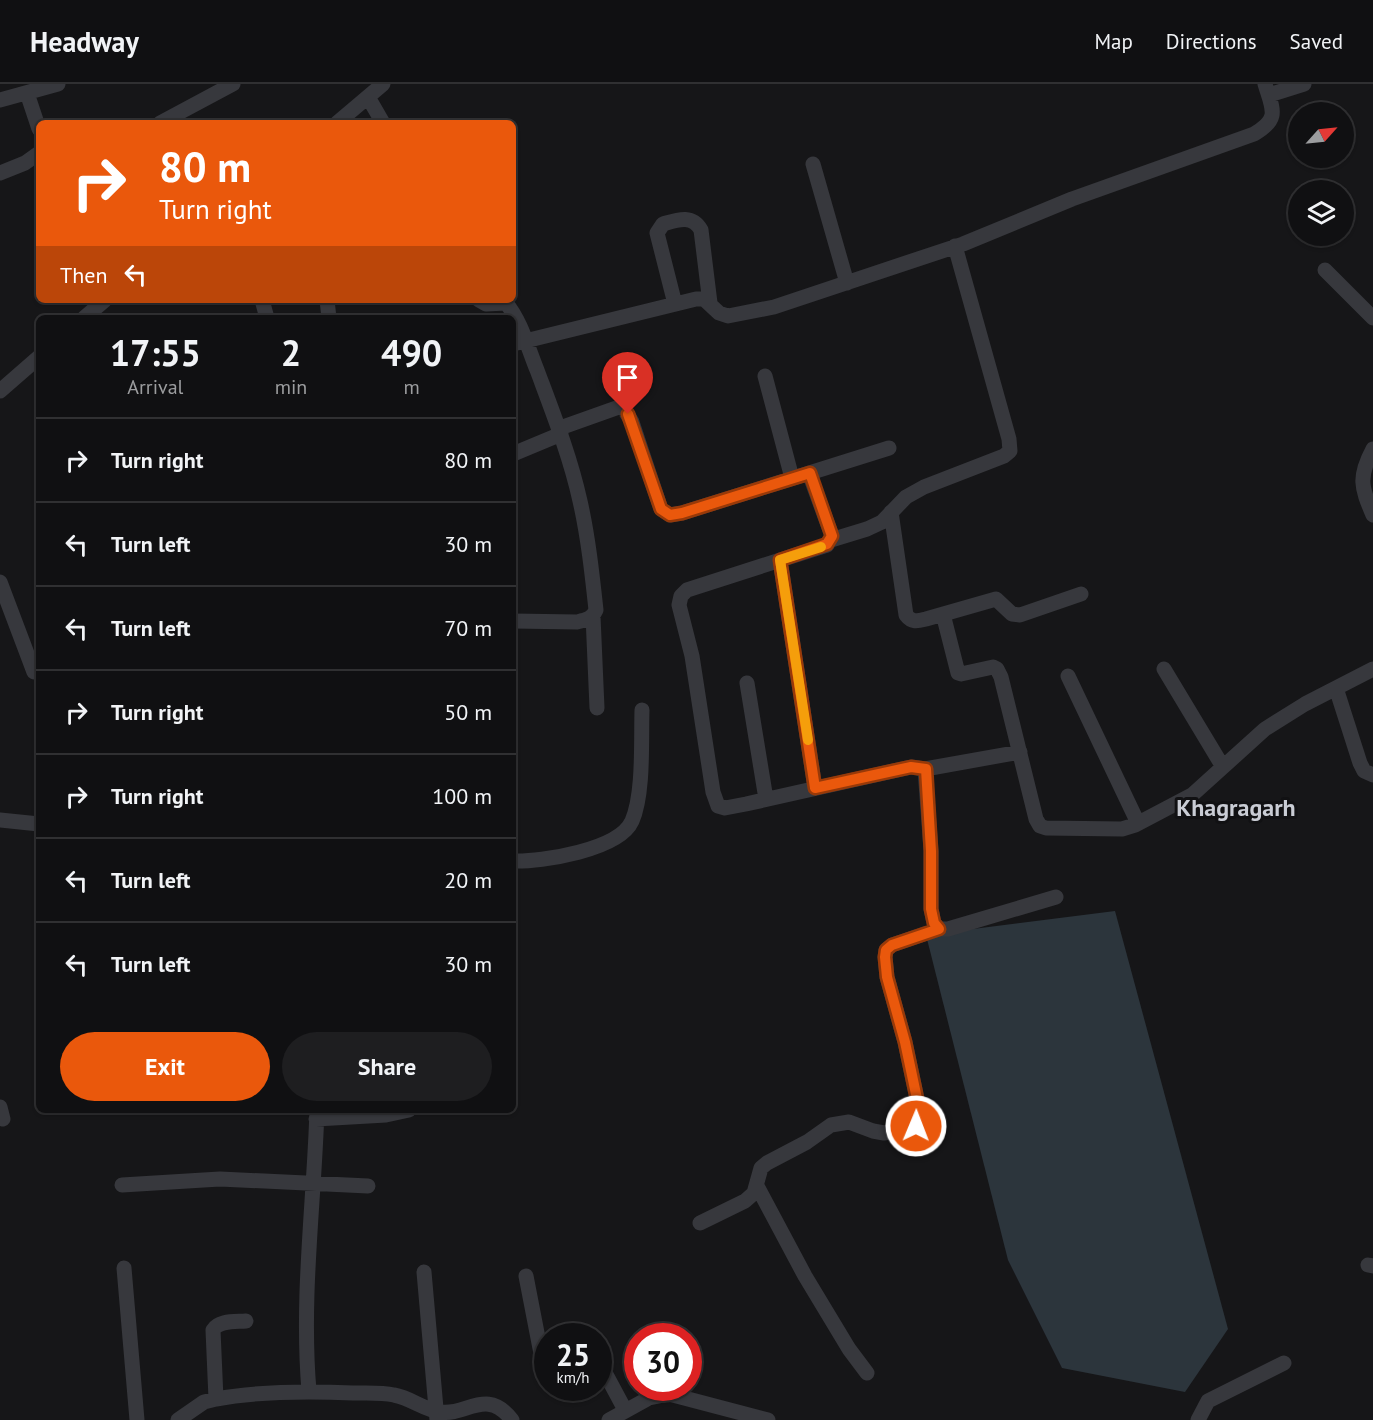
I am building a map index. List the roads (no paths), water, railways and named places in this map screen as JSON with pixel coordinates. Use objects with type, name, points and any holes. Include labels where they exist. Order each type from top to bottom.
[{"type":"street","points":[[0,100],[58,84]]},
{"type":"street","points":[[166,120],[232,84]]},
{"type":"street","points":[[341,120],[383,84]]},
{"type":"street","points":[[597,708],[593,616],[596,610],[580,500],[560,431],[519,342],[696,299],[705,299],[719,313],[728,316],[774,308],[955,246],[1087,193],[1254,134],[1270,123],[1273,116],[1267,90],[1304,84]]},
{"type":"street","points":[[27,93],[36,120]]},
{"type":"street","points":[[368,97],[381,120]]},
{"type":"street","points":[[0,173],[25,163],[36,155]]},
{"type":"street","points":[[813,164],[848,283]]},
{"type":"street","points":[[675,304],[657,233],[663,224],[680,219],[690,219],[697,223],[701,230],[710,303]]},
{"type":"street","points":[[955,246],[1009,439],[1010,451],[1004,456],[924,486],[906,497],[882,522],[867,529],[687,590],[681,596],[679,605],[692,656],[713,792],[718,806],[725,808],[911,767],[926,769],[1020,752]]},
{"type":"street","points":[[1325,270],[1373,318]]},
{"type":"street","points":[[88,315],[102,303]]},
{"type":"street","points":[[484,303],[506,303]]},
{"type":"street","points":[[0,391],[36,360]]},
{"type":"street","points":[[765,376],[792,478]]},
{"type":"street","points":[[516,453],[560,431],[619,407],[624,409],[632,422],[661,509],[670,515],[890,448]]},
{"type":"street","points":[[1373,449],[1362,474],[1364,494],[1373,515]]},
{"type":"street","points":[[810,473],[832,536],[831,540]]},
{"type":"street","points":[[891,512],[906,615],[909,619],[915,621],[996,599],[1012,614],[1020,615],[1081,594]]},
{"type":"street","points":[[780,560],[815,788]]},
{"type":"street","points":[[0,582],[34,672]]},
{"type":"street","points":[[944,614],[958,673],[993,667],[1001,676],[1036,819],[1040,826],[1047,828],[1122,829],[1138,823],[1192,795],[1264,729],[1373,669]]},
{"type":"street","points":[[516,621],[577,622],[593,616]]},
{"type":"street","points":[[1164,669],[1223,767]]},
{"type":"street","points":[[1068,676],[1138,823]]},
{"type":"street","points":[[747,683],[766,799]]},
{"type":"street","points":[[1336,688],[1360,763],[1364,771],[1373,775]]},
{"type":"street","points":[[516,861],[584,852],[626,830],[632,821],[636,806],[642,710]]},
{"type":"street","points":[[926,769],[931,851],[931,909],[934,923],[939,929]]},
{"type":"street","points":[[0,820],[36,824]]},
{"type":"street","points":[[700,1223],[746,1201],[754,1193],[761,1168],[807,1142],[831,1125],[849,1122],[884,1133],[911,1130],[916,1126],[920,1113],[905,1042],[887,977],[886,950],[892,945],[939,929],[948,929],[1056,897]]},
{"type":"street","points":[[309,1391],[305,1346],[305,1306],[316,1115],[395,1113]]},
{"type":"street","points":[[122,1185],[220,1179],[368,1186]]},
{"type":"street","points":[[757,1186],[805,1276],[849,1349],[867,1373]]},
{"type":"street","points":[[124,1268],[137,1420]]},
{"type":"street","points":[[424,1272],[436,1416]]},
{"type":"street","points":[[526,1276],[535,1323]]},
{"type":"street","points":[[216,1399],[213,1330],[221,1323],[246,1321]]},
{"type":"street","points":[[1198,1420],[1208,1401],[1284,1363]]},
{"type":"street","points":[[612,1386],[625,1410]]},
{"type":"street","points":[[178,1420],[195,1407],[216,1399],[309,1391],[393,1394],[436,1416],[474,1405],[490,1405],[499,1408],[512,1420]]},
{"type":"street","points":[[609,1420],[649,1398],[669,1394],[768,1420]]},
{"type":"district","name":"Khagragarh","points":[[1236,808]]}]
